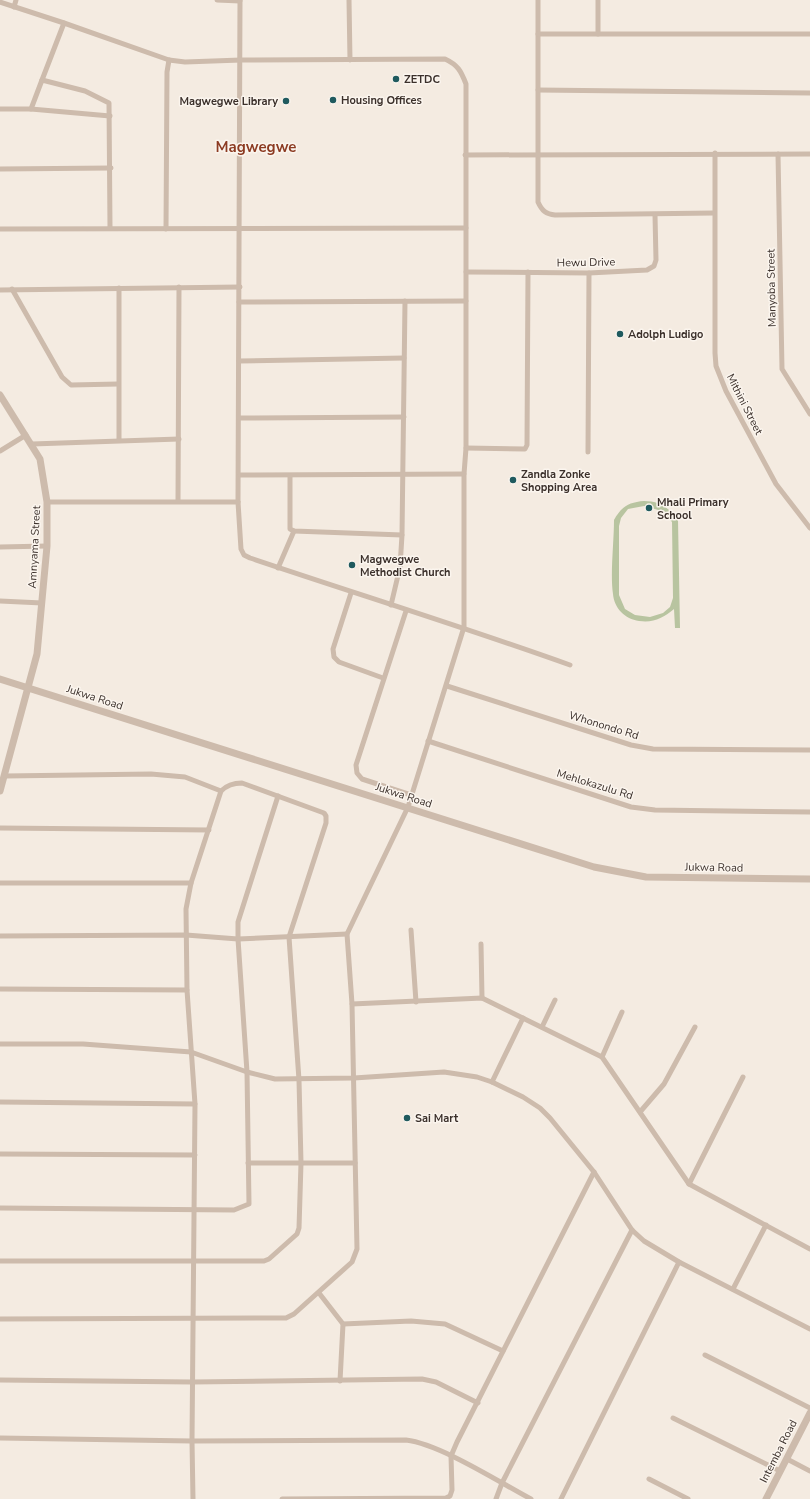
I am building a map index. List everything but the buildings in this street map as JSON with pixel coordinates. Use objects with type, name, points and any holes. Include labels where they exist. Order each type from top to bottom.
[{"type":"street","points":[[14,7],[16,0]]},
{"type":"street","points":[[217,0],[240,0],[240,475],[238,502],[240,542],[244,555],[406,611],[464,627],[570,665]]},
{"type":"street","points":[[349,0],[350,60]]},
{"type":"street","points":[[538,0],[538,202],[541,209],[547,214],[555,216],[714,213]]},
{"type":"street","points":[[598,0],[598,34]]},
{"type":"street","points":[[0,2],[169,60],[185,62],[241,60],[445,59],[456,64],[462,72],[466,84],[466,448],[464,474],[464,627],[447,686],[428,741],[408,807],[347,934],[352,1004],[356,1255],[352,1262],[319,1293],[294,1314],[286,1318],[0,1319]]},
{"type":"street","points":[[31,109],[64,23]]},
{"type":"street","points":[[538,34],[810,34]]},
{"type":"street","points":[[166,228],[167,72],[169,60]]},
{"type":"street","points":[[42,80],[85,92],[109,103],[111,168],[110,228]]},
{"type":"street","points":[[538,90],[810,93]]},
{"type":"street","points":[[0,109],[31,109],[110,116]]},
{"type":"street","points":[[465,155],[715,153],[810,154]]},
{"type":"street","name":"Mithini Street","points":[[715,153],[714,213],[716,366],[726,391],[776,484],[810,528]]},
{"type":"street","name":"Manyoba Street","points":[[778,154],[782,369],[810,414]]},
{"type":"street","points":[[0,169],[111,168]]},
{"type":"street","name":"Hewu Drive","points":[[466,272],[589,273],[647,270],[654,266],[656,260],[655,214]]},
{"type":"street","points":[[0,229],[466,228]]},
{"type":"street","points":[[466,448],[525,448],[527,445],[528,272]]},
{"type":"street","points":[[588,452],[589,273]]},
{"type":"street","points":[[0,290],[240,287]]},
{"type":"street","points":[[118,288],[119,440]]},
{"type":"street","points":[[178,500],[179,288]]},
{"type":"street","points":[[12,289],[62,377],[71,385],[118,384]]},
{"type":"street","points":[[391,605],[400,567],[402,535],[404,473],[405,301]]},
{"type":"street","points":[[240,302],[466,301]]},
{"type":"street","points":[[239,361],[404,358]]},
{"type":"street","name":"Amnyama Street","points":[[0,395],[40,459],[47,502],[47,546],[37,654],[0,791]]},
{"type":"street","points":[[239,418],[404,417]]},
{"type":"street","points":[[0,451],[26,436]]},
{"type":"street","points":[[32,444],[179,439]]},
{"type":"street","points":[[240,475],[290,476],[404,473],[464,474]]},
{"type":"street","points":[[290,476],[290,529],[294,531],[402,535]]},
{"type":"street","points":[[47,502],[178,500],[238,502]]},
{"type":"street","points":[[278,568],[294,531]]},
{"type":"street","points":[[0,547],[47,546]]},
{"type":"street","points":[[351,592],[333,649],[334,657],[339,662],[383,678]]},
{"type":"street","points":[[0,601],[42,603]]},
{"type":"street","points":[[406,611],[356,765],[357,773],[362,779],[411,795]]},
{"type":"street","name":"Jukwa Road","points":[[0,679],[594,867],[623,874],[666,878],[810,879]]},
{"type":"street","name":"Whonondo Rd","points":[[447,686],[631,745],[653,749],[810,750]]},
{"type":"street","name":"Mehlokazulu Rd","points":[[428,741],[631,807],[655,810],[810,812]]},
{"type":"street","points":[[5,776],[151,774],[185,777],[221,791]]},
{"type":"street","points":[[0,1262],[195,1262],[264,1261],[269,1259],[297,1234],[299,1228],[301,1163],[299,1080],[289,937],[326,823],[326,816],[319,810],[242,783],[230,785],[221,791],[191,884],[186,909],[187,990],[195,1104],[195,1262],[192,1382],[193,1499]]},
{"type":"street","points":[[0,1208],[234,1210],[249,1204],[247,1072],[238,922],[241,908],[278,796]]},
{"type":"street","points":[[0,828],[209,830]]},
{"type":"street","points":[[0,883],[191,884]]},
{"type":"street","points":[[411,930],[416,1002]]},
{"type":"street","points":[[0,936],[186,935],[238,939],[347,934]]},
{"type":"street","points":[[481,944],[482,998]]},
{"type":"street","points":[[0,989],[187,990]]},
{"type":"street","points":[[352,1004],[482,998],[602,1057],[690,1184],[810,1249]]},
{"type":"street","points":[[542,1027],[555,1000]]},
{"type":"street","points":[[602,1057],[622,1012]]},
{"type":"street","points":[[492,1082],[523,1018]]},
{"type":"street","points":[[640,1112],[664,1084],[695,1027]]},
{"type":"street","points":[[0,1044],[83,1044],[191,1052],[247,1072],[275,1079],[299,1080],[354,1078],[444,1072],[477,1077],[492,1082],[523,1097],[540,1108],[572,1143],[594,1172],[632,1230],[644,1241],[679,1262],[810,1329]]},
{"type":"street","points":[[690,1184],[743,1077]]},
{"type":"street","points":[[0,1102],[195,1104]]},
{"type":"street","points":[[0,1154],[195,1155]]},
{"type":"street","points":[[248,1163],[355,1163]]},
{"type":"street","points":[[282,1499],[446,1498],[450,1496],[452,1490],[451,1456],[594,1172]]},
{"type":"street","points":[[733,1289],[766,1225]]},
{"type":"street","points":[[496,1499],[502,1483],[632,1230]]},
{"type":"street","points":[[561,1499],[679,1262]]},
{"type":"street","points":[[319,1293],[343,1324],[340,1381]]},
{"type":"street","points":[[343,1324],[411,1322],[445,1324],[503,1351]]},
{"type":"street","points":[[705,1355],[810,1408]]},
{"type":"street","points":[[0,1380],[192,1382],[428,1379],[478,1403]]},
{"type":"street","name":"Intemba Road","points":[[766,1499],[810,1413]]},
{"type":"street","points":[[673,1418],[780,1471]]},
{"type":"street","points":[[0,1438],[192,1441],[406,1440],[421,1444],[451,1456],[531,1499]]},
{"type":"street","points":[[787,1459],[810,1470]]},
{"type":"street","points":[[649,1479],[688,1499]]},
{"type":"green space","points":[[650,501],[664,506],[678,520],[680,628],[675,628],[674,609],[658,619],[639,621],[629,618],[621,612],[614,599],[612,577],[614,520],[626,506],[639,502]],"holes":[[[644,506],[662,511],[672,522],[673,598],[670,607],[663,613],[650,617],[635,615],[625,609],[619,595],[619,526],[621,518],[628,509]]]},
{"type":"place","name":"ZETDC","points":[[396,79]]},
{"type":"place","name":"Housing Offices","points":[[333,100]]},
{"type":"place","name":"Magwegwe Library","points":[[286,101]]},
{"type":"place","name":"Adolph Ludigo","points":[[620,334]]},
{"type":"place","name":"Zandla Zonke Shopping Area","points":[[513,480]]},
{"type":"place","name":"Mhali Primary School","points":[[649,508]]},
{"type":"place","name":"Magwegwe Methodist Church","points":[[352,565]]},
{"type":"place","name":"Sai Mart","points":[[407,1118]]},
{"type":"district","name":"Magwegwe","points":[[256,147]]}]
